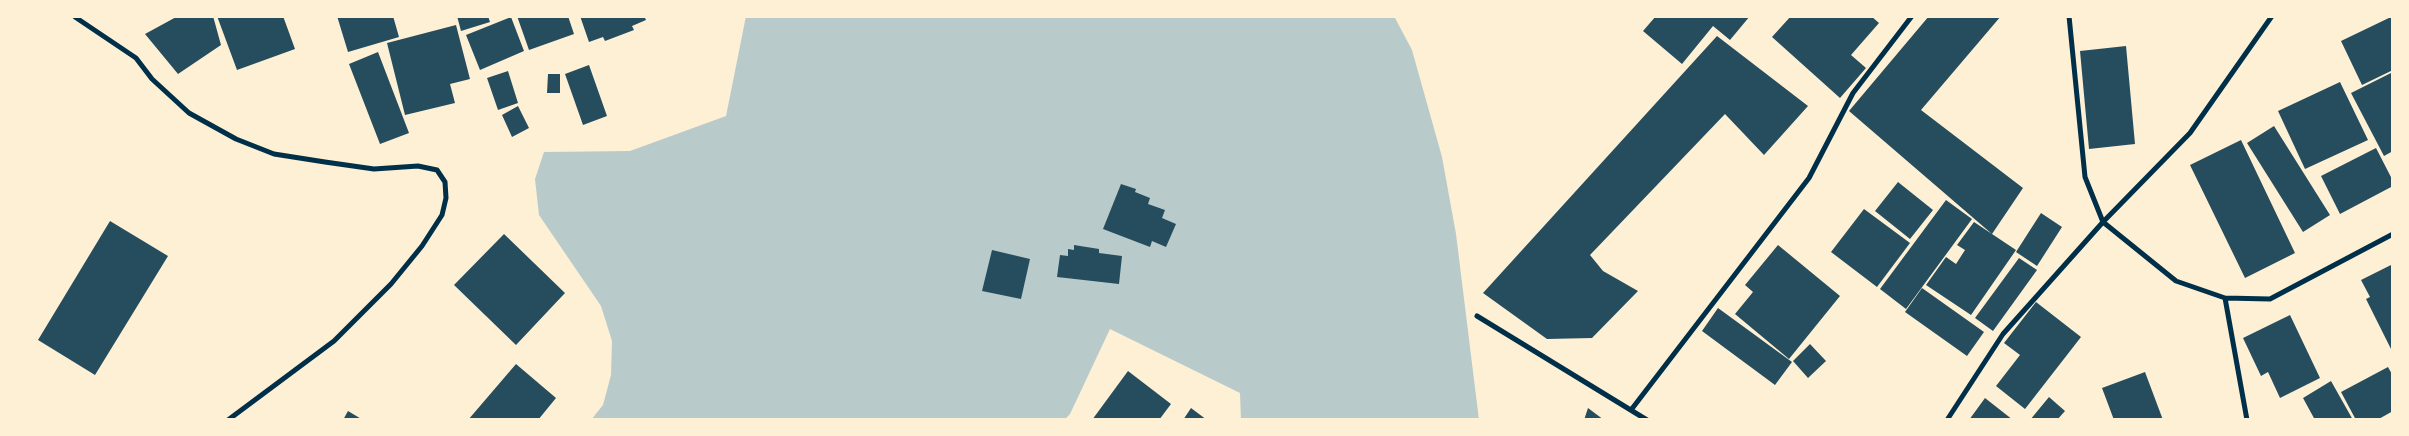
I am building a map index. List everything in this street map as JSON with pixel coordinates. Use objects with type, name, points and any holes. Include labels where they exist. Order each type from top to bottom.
[{"type":"street","points":[[79,16],[75,18],[136,58],[152,79],[189,113],[236,139],[274,154],[325,162],[374,169],[418,166],[437,170],[445,182],[446,198],[442,215],[422,246],[392,284],[334,341],[228,420]]},
{"type":"street","points":[[1631,410],[1810,178],[1853,93],[1912,16]]},
{"type":"street","points":[[2069,16],[2085,177],[2104,222],[2176,281],[2225,298],[2270,299],[2393,234]]},
{"type":"street","points":[[1947,420],[2003,334],[2104,222],[2190,133],[2272,16]]},
{"type":"street","points":[[2225,298],[2247,420]]},
{"type":"street","points":[[1477,316],[1648,420]]},
{"type":"shaded area","points":[[746,16],[1394,16],[1412,50],[1442,157],[1456,234],[1479,420],[1241,420],[1240,393],[1110,329],[1070,414],[1064,420],[591,420],[603,405],[611,375],[612,341],[601,306],[539,215],[535,179],[544,152],[630,151],[726,116]]},
{"type":"building","points":[[178,16],[213,16],[221,45],[178,74],[145,34]]},
{"type":"building","points":[[217,16],[283,16],[295,49],[237,70]]},
{"type":"building","points":[[337,16],[393,16],[399,37],[348,52]]},
{"type":"building","points":[[457,16],[488,16],[490,22],[461,31]]},
{"type":"building","points":[[517,16],[568,16],[574,34],[529,50]]},
{"type":"building","points":[[580,16],[644,16],[646,20],[632,26],[634,30],[605,41],[603,37],[589,42]]},
{"type":"building","points":[[1656,16],[1750,16],[1730,40],[1713,26],[1682,64],[1643,31]]},
{"type":"building","points":[[1791,16],[1871,16],[1879,23],[1851,55],[1866,68],[1840,98],[1772,37]]},
{"type":"building","points":[[1929,16],[2001,16],[1921,110],[2023,188],[1992,234],[1849,111]]},
{"type":"building","points":[[2393,16],[2393,70],[2362,85],[2341,41]]},
{"type":"building","points":[[511,17],[524,51],[480,70],[466,35]]},
{"type":"building","points":[[456,25],[470,79],[450,84],[455,103],[405,115],[387,43]]},
{"type":"building","points":[[1717,36],[1808,106],[1764,155],[1725,114],[1590,255],[1603,271],[1638,291],[1592,338],[1547,339],[1483,293]]},
{"type":"building","points":[[2126,46],[2135,144],[2089,149],[2080,51]]},
{"type":"building","points":[[378,52],[409,133],[380,144],[349,64]]},
{"type":"building","points":[[589,65],[607,116],[583,125],[565,74]]},
{"type":"building","points":[[508,71],[518,103],[498,110],[487,78]]},
{"type":"building","points":[[2393,72],[2393,151],[2384,156],[2351,93]]},
{"type":"building","points":[[548,74],[560,74],[560,93],[547,93]]},
{"type":"building","points":[[2340,82],[2368,140],[2305,169],[2278,111]]},
{"type":"building","points":[[518,106],[529,128],[512,137],[502,115]]},
{"type":"building","points":[[2274,126],[2330,215],[2303,232],[2247,143]]},
{"type":"building","points":[[2241,140],[2295,253],[2245,278],[2190,165]]},
{"type":"building","points":[[2376,148],[2393,181],[2393,186],[2340,214],[2321,176]]},
{"type":"building","points":[[1898,182],[1933,210],[1910,239],[1875,211]]},
{"type":"building","points":[[1121,184],[1136,189],[1135,192],[1150,198],[1148,204],[1165,210],[1162,218],[1176,224],[1166,247],[1152,241],[1150,247],[1103,229]]},
{"type":"building","points":[[1946,200],[1972,219],[1906,309],[1880,289]]},
{"type":"building","points":[[1864,209],[1910,243],[1877,287],[1831,252]]},
{"type":"building","points":[[2041,213],[2062,227],[2037,266],[2016,252]]},
{"type":"building","points":[[110,221],[168,256],[95,375],[38,340]]},
{"type":"building","points":[[1974,222],[2016,250],[1971,315],[1926,285],[1946,257],[1956,264],[1965,250],[1957,245]]},
{"type":"building","points":[[504,234],[565,293],[516,345],[454,285]]},
{"type":"building","points":[[1074,245],[1099,249],[1099,253],[1122,256],[1119,284],[1057,277],[1060,255],[1068,256],[1068,249],[1074,250]]},
{"type":"building","points":[[1778,245],[1840,296],[1789,359],[1735,314],[1753,292],[1745,285]]},
{"type":"building","points":[[992,250],[1030,259],[1021,299],[982,291]]},
{"type":"building","points":[[2019,258],[2037,270],[1993,331],[1975,318]]},
{"type":"building","points":[[2393,264],[2393,353],[2366,299],[2370,297],[2361,280]]},
{"type":"building","points":[[1922,288],[1984,332],[1967,356],[1905,312]]},
{"type":"building","points":[[2036,302],[2081,337],[2025,409],[1996,386],[2020,355],[2004,343]]},
{"type":"building","points":[[1718,308],[1792,362],[1775,385],[1702,331]]},
{"type":"building","points":[[2290,315],[2320,378],[2280,398],[2268,372],[2261,376],[2243,338]]},
{"type":"building","points":[[1810,344],[1826,361],[1808,378],[1793,361]]},
{"type":"building","points":[[516,364],[556,398],[538,420],[468,420]]},
{"type":"building","points":[[2388,367],[2393,376],[2393,411],[2377,420],[2356,420],[2341,392]]},
{"type":"building","points":[[1128,371],[1171,404],[1159,420],[1092,420]]},
{"type":"building","points":[[2145,372],[2163,420],[2114,420],[2102,388]]},
{"type":"building","points":[[2331,381],[2353,420],[2315,420],[2303,398]]},
{"type":"building","points":[[2049,397],[2065,411],[2057,420],[2030,420]]},
{"type":"building","points":[[1985,398],[2013,420],[1969,420]]},
{"type":"building","points":[[1191,408],[1207,420],[1183,420]]},
{"type":"building","points":[[1588,408],[1604,420],[1584,420]]},
{"type":"building","points":[[348,411],[363,420],[343,420]]}]
